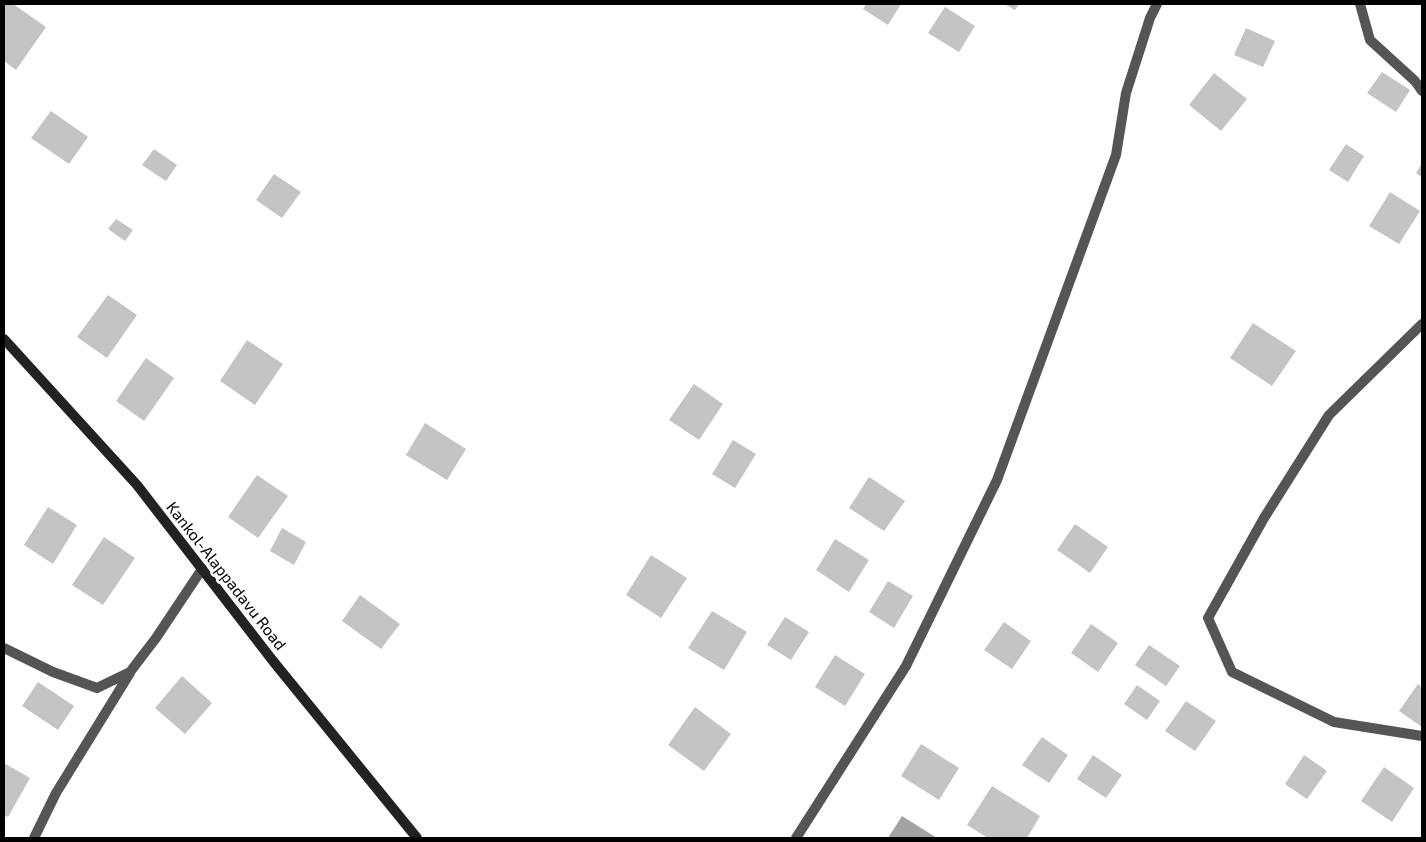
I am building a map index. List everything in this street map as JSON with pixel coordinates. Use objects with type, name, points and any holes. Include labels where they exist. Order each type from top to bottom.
[{"type":"main road","name":"Kankol-Alappadavu Road","points":[[4,339],[137,485],[273,661],[417,838]]},
{"type":"street","points":[[796,838],[906,666],[997,480],[1116,155],[1126,93],[1150,18],[1157,4]]},
{"type":"street","points":[[1360,4],[1370,40],[1415,81],[1422,91]]},
{"type":"street","points":[[1422,324],[1329,415],[1264,518],[1208,618],[1232,672],[1334,722],[1422,736]]},
{"type":"street","points":[[34,838],[56,793],[130,672],[202,569]]},
{"type":"street","points":[[4,648],[53,672],[97,688],[130,672]]},
{"type":"shaded area","points":[[902,816],[937,838],[888,838]]},
{"type":"building","points":[[4,4],[13,4],[46,27],[16,70],[4,61]]},
{"type":"building","points":[[866,4],[901,4],[888,25],[863,9]]},
{"type":"building","points":[[1004,4],[1019,4],[1015,10]]},
{"type":"building","points":[[945,7],[975,26],[959,52],[928,33]]},
{"type":"building","points":[[1246,28],[1275,41],[1263,67],[1234,55]]},
{"type":"building","points":[[1382,72],[1410,90],[1396,112],[1367,93]]},
{"type":"building","points":[[1214,73],[1247,99],[1221,131],[1189,105]]},
{"type":"building","points":[[51,111],[88,137],[69,164],[31,138]]},
{"type":"building","points":[[1346,144],[1364,156],[1348,182],[1329,170]]},
{"type":"building","points":[[154,149],[177,165],[166,181],[142,165]]},
{"type":"building","points":[[1422,163],[1422,177],[1416,173]]},
{"type":"building","points":[[274,174],[301,192],[282,218],[256,200]]},
{"type":"building","points":[[1390,192],[1420,211],[1399,244],[1369,226]]},
{"type":"building","points":[[116,219],[133,230],[125,241],[108,229]]},
{"type":"building","points":[[108,295],[137,315],[107,358],[77,337]]},
{"type":"building","points":[[1253,323],[1296,351],[1272,386],[1230,358]]},
{"type":"building","points":[[247,340],[283,364],[255,405],[220,381]]},
{"type":"building","points":[[146,358],[174,378],[144,421],[116,401]]},
{"type":"building","points":[[694,384],[723,404],[699,440],[669,420]]},
{"type":"building","points":[[425,423],[466,449],[447,480],[406,455]]},
{"type":"building","points":[[733,440],[756,454],[735,488],[712,474]]},
{"type":"building","points":[[257,475],[288,496],[258,538],[228,517]]},
{"type":"building","points":[[869,477],[905,501],[884,531],[849,508]]},
{"type":"building","points":[[48,507],[77,525],[53,564],[24,545]]},
{"type":"building","points":[[1075,524],[1108,547],[1090,573],[1057,550]]},
{"type":"building","points":[[282,528],[306,542],[294,565],[270,551]]},
{"type":"building","points":[[104,537],[135,558],[103,605],[72,585]]},
{"type":"building","points":[[835,539],[869,560],[849,592],[816,570]]},
{"type":"building","points":[[651,555],[687,578],[661,618],[626,595]]},
{"type":"building","points":[[888,581],[913,596],[894,628],[869,612]]},
{"type":"building","points":[[360,595],[400,624],[381,649],[342,621]]},
{"type":"building","points":[[712,611],[747,632],[724,670],[688,648]]},
{"type":"building","points":[[785,617],[809,632],[791,660],[767,645]]},
{"type":"building","points":[[1004,622],[1031,641],[1012,669],[984,650]]},
{"type":"building","points":[[1091,624],[1118,643],[1098,672],[1071,653]]},
{"type":"building","points":[[1149,645],[1180,666],[1166,686],[1135,665]]},
{"type":"building","points":[[835,655],[865,674],[845,706],[815,687]]},
{"type":"building","points":[[182,676],[212,703],[185,734],[155,708]]},
{"type":"building","points":[[38,682],[74,706],[58,730],[22,706]]},
{"type":"building","points":[[1418,684],[1422,688],[1422,727],[1399,711]]},
{"type":"building","points":[[1137,685],[1160,701],[1147,720],[1124,704]]},
{"type":"building","points":[[1186,701],[1216,721],[1195,751],[1165,731]]},
{"type":"building","points":[[695,707],[731,734],[704,771],[668,745]]},
{"type":"building","points":[[1042,737],[1068,755],[1049,783],[1022,765]]},
{"type":"building","points":[[921,744],[959,768],[939,800],[901,776]]},
{"type":"building","points":[[1093,755],[1122,775],[1106,798],[1077,779]]},
{"type":"building","points":[[1304,755],[1327,771],[1307,799],[1285,784]]},
{"type":"building","points":[[4,763],[30,778],[8,817],[4,815]]},
{"type":"building","points":[[1384,767],[1414,788],[1392,822],[1361,801]]},
{"type":"building","points":[[992,786],[1040,816],[1027,838],[988,838],[967,825]]}]
